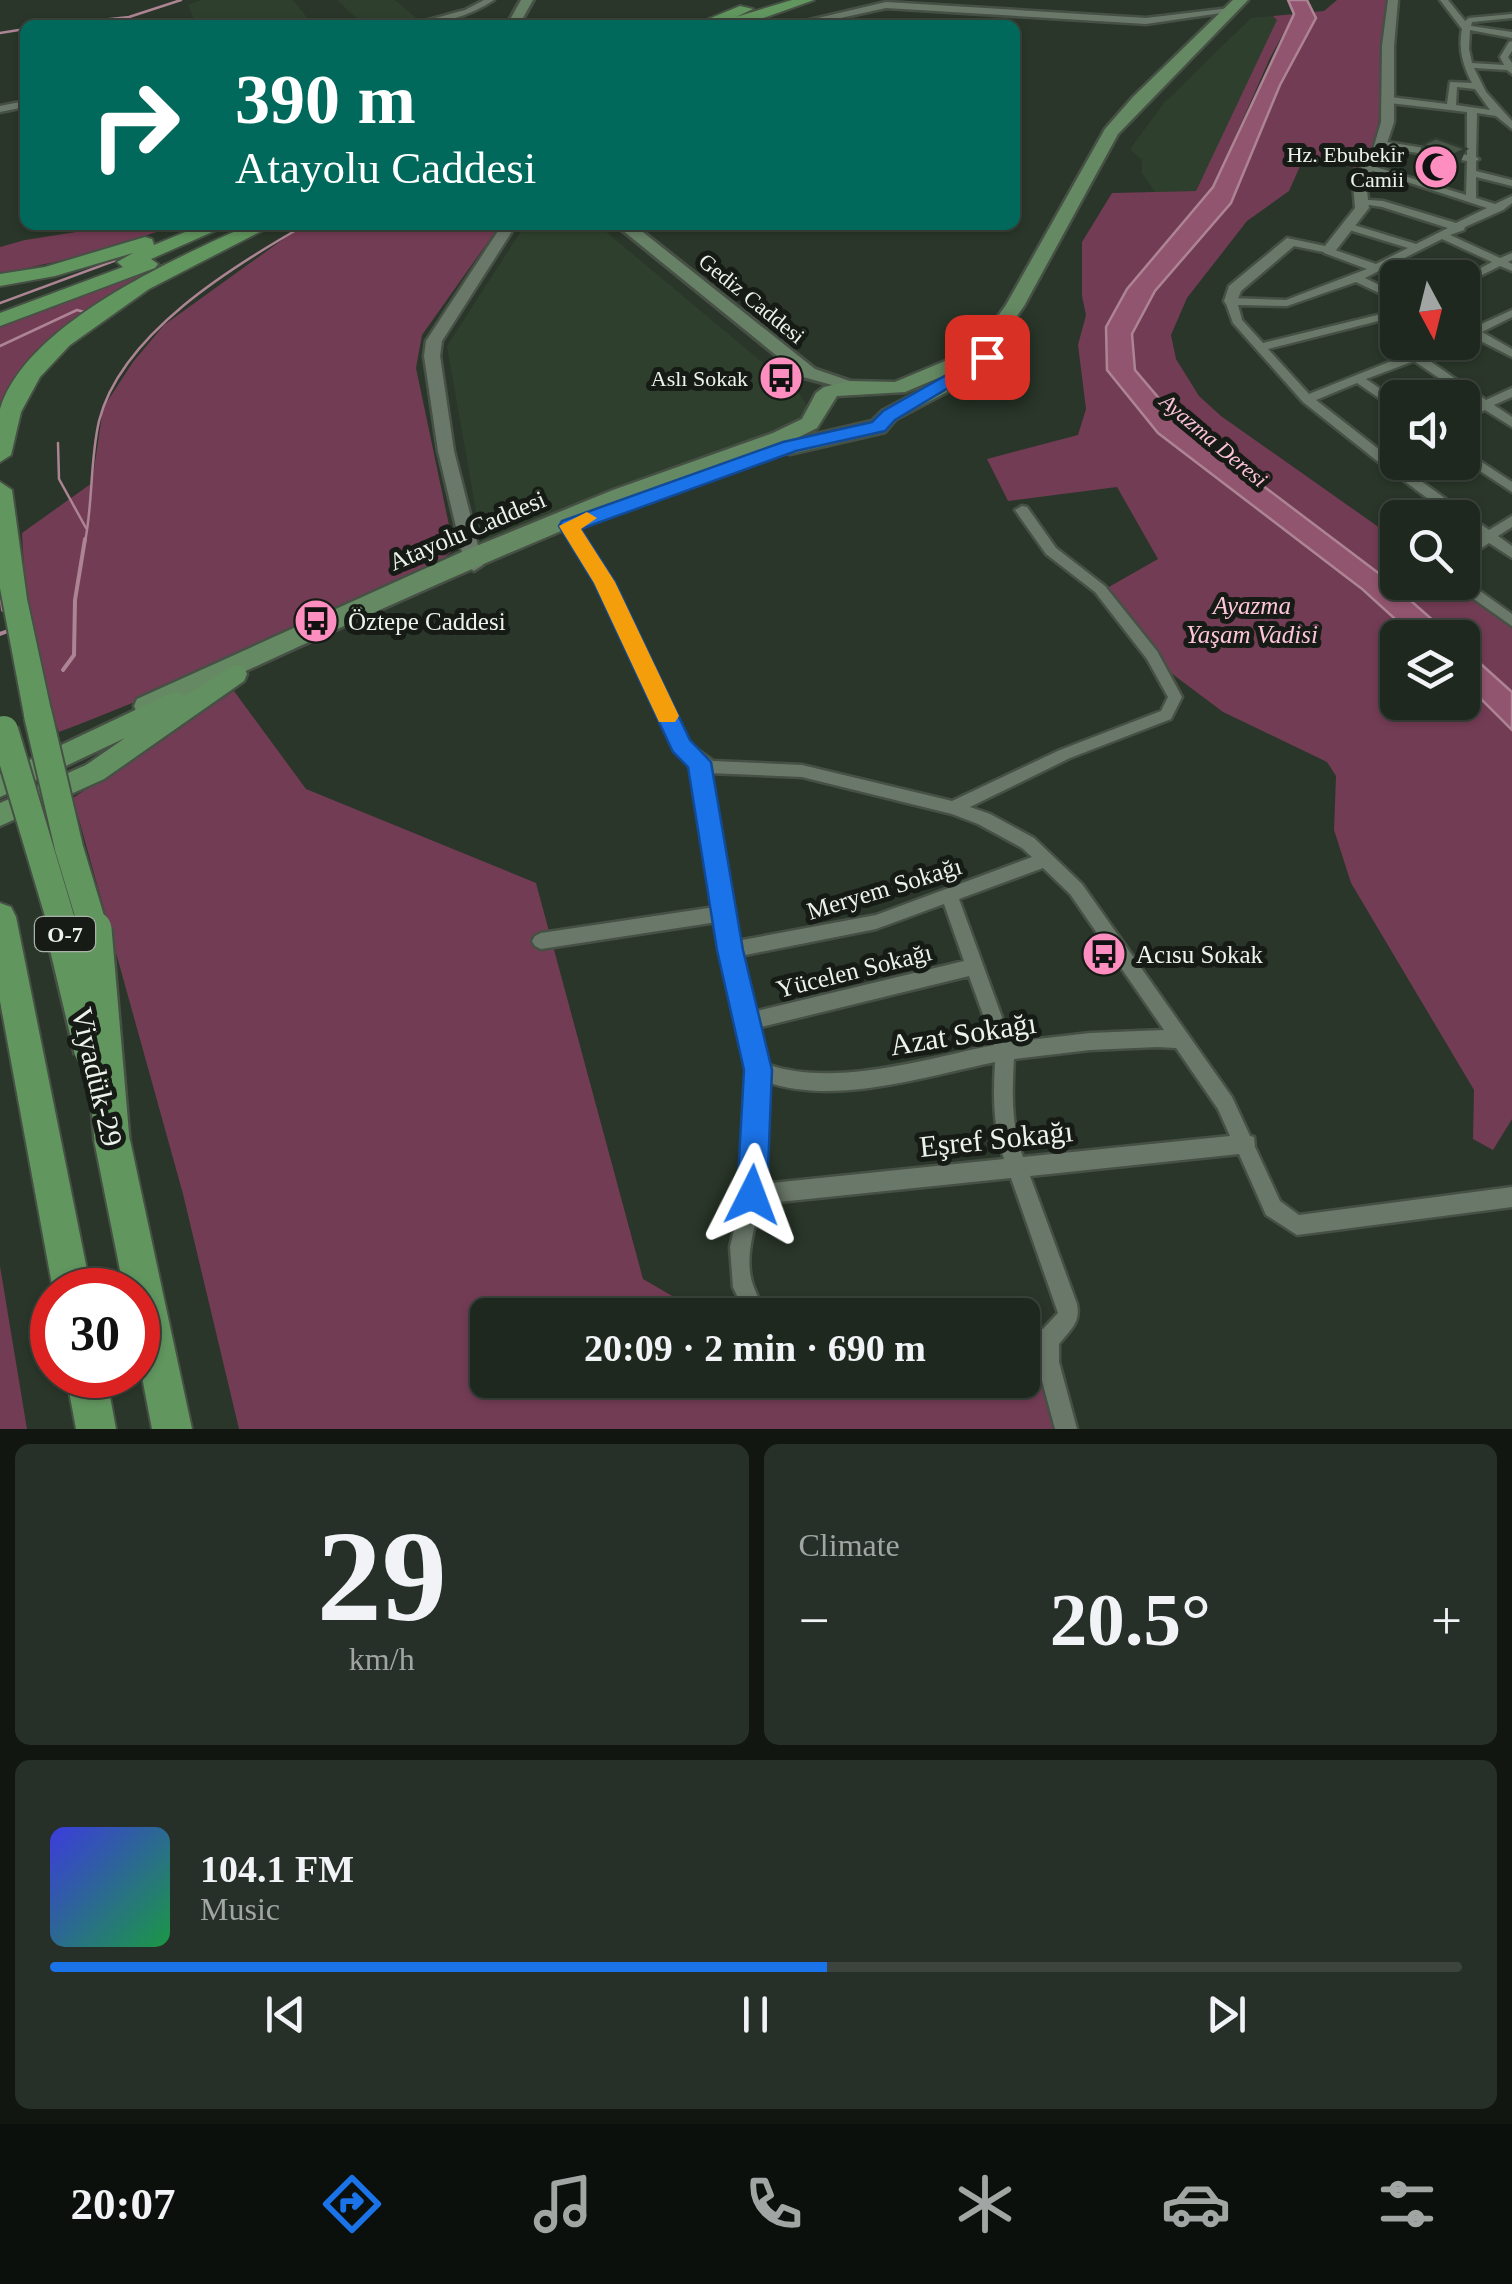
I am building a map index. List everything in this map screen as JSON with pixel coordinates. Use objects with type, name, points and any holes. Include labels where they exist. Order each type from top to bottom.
[{"type":"highway","points":[[716,20],[754,6],[806,0]]},
{"type":"highway","points":[[740,20],[777,4]]},
{"type":"highway","points":[[0,280],[80,264],[184,230]]},
{"type":"highway","points":[[0,309],[206,230]]},
{"type":"highway","points":[[0,320],[232,230]]},
{"type":"highway","points":[[0,455],[21,392],[66,337],[107,304],[161,272],[253,230]]},
{"type":"highway","points":[[0,490],[14,599],[38,715],[97,940],[112,1140]]},
{"type":"highway","points":[[0,786],[235,674]]},
{"type":"highway","points":[[0,815],[95,772],[235,674]]},
{"type":"highway","points":[[1,738],[131,712]]},
{"type":"highway","points":[[0,775],[131,712]]},
{"type":"highway","name":"Viyadük-29","points":[[1,738],[58,907],[112,1140],[172,1429]]},
{"type":"highway","name":"O-7","points":[[0,916],[68,1268]]},
{"type":"highway","points":[[0,1012],[50,1164]]},
{"type":"highway","points":[[90,1398],[96,1429]]},
{"type":"main road","name":"Atayolu Caddesi","points":[[131,712],[344,612],[789,447],[846,431],[869,430],[944,386],[987,357],[1012,333],[1125,136],[1256,0]]},
{"type":"main road","name":"Atayolu Caddesi","points":[[235,674],[621,496],[780,438],[810,423],[819,403],[831,392],[898,388],[964,360],[992,338],[1022,293],[1112,132],[1138,100],[1235,5]]},
{"type":"main road","name":"Gediz Caddesi","points":[[618,230],[799,380],[819,403]]},
{"type":"main road","name":"Gediz Caddesi","points":[[630,230],[808,373],[860,388]]},
{"type":"main road","points":[[860,388],[887,401],[889,416]]},
{"type":"main road","points":[[819,403],[820,417],[846,431]]},
{"type":"street","points":[[435,20],[468,12],[490,0]]},
{"type":"street","points":[[1328,251],[1362,208],[1356,190],[1358,175],[1382,144],[1390,100],[1388,45],[1393,0]]},
{"type":"street","points":[[1444,0],[1467,24],[1512,35]]},
{"type":"street","points":[[816,20],[886,4],[1170,20],[1192,22],[1210,30]]},
{"type":"street","points":[[1170,20],[1235,5]]},
{"type":"street","points":[[1467,24],[1512,16]]},
{"type":"street","points":[[1467,24],[1464,52],[1468,65],[1496,113],[1512,126]]},
{"type":"street","points":[[1511,69],[1504,58],[1512,44]]},
{"type":"street","points":[[1468,65],[1511,69]]},
{"type":"street","points":[[1451,107],[1452,84],[1480,86]]},
{"type":"street","points":[[1390,100],[1496,113]]},
{"type":"street","points":[[1471,198],[1472,110]]},
{"type":"street","points":[[1382,144],[1474,158]]},
{"type":"street","points":[[1366,167],[1500,208]]},
{"type":"street","points":[[1472,173],[1512,183]]},
{"type":"street","points":[[1383,204],[1405,178]]},
{"type":"street","points":[[1232,301],[1287,303],[1357,278],[1512,199]]},
{"type":"street","points":[[1360,201],[1383,204],[1460,228]]},
{"type":"street","points":[[1350,227],[1418,248]]},
{"type":"street","points":[[473,561],[446,451],[432,356],[434,342],[505,230]]},
{"type":"street","points":[[1445,236],[1508,262]]},
{"type":"street","points":[[1376,268],[1292,241],[1234,289],[1232,301],[1236,320],[1306,399],[1380,457]]},
{"type":"street","points":[[1480,274],[1508,262]]},
{"type":"street","points":[[1357,278],[1380,290]]},
{"type":"street","points":[[1480,329],[1512,314]]},
{"type":"street","points":[[1259,348],[1380,318]]},
{"type":"street","points":[[1480,341],[1512,354]]},
{"type":"street","points":[[1306,399],[1405,360]]},
{"type":"street","points":[[1421,360],[1512,424]]},
{"type":"street","points":[[1358,378],[1380,394]]},
{"type":"street","points":[[1480,408],[1512,392]]},
{"type":"street","points":[[1480,466],[1512,488]]},
{"type":"street","points":[[1412,480],[1512,553]]},
{"type":"street","points":[[954,808],[1065,754],[1166,716],[1175,696],[1152,655],[1100,589],[1051,551],[1022,510]]},
{"type":"street","points":[[1480,544],[1512,520]]},
{"type":"street","points":[[569,526],[604,582],[681,746],[700,762],[721,768],[802,771],[954,808],[1007,830],[1047,858],[1076,889],[1225,1103],[1273,1208],[1297,1224],[1512,1197]]},
{"type":"street","points":[[1480,598],[1512,622]]},
{"type":"street","points":[[700,762],[730,950],[758,1070],[752,1195],[740,1268],[749,1298]]},
{"type":"street","name":"Meryem Sokağı","points":[[730,950],[847,930],[950,897],[1047,858]]},
{"type":"street","points":[[950,897],[1005,1052],[1003,1123],[1062,1281],[1069,1316],[1048,1340],[1048,1362],[1066,1429]]},
{"type":"street","points":[[541,942],[724,913]]},
{"type":"street","name":"Yücelen Sokağı","points":[[747,1022],[974,967]]},
{"type":"street","name":"Azat Sokağı","points":[[758,1070],[791,1081],[844,1080],[1005,1052],[1179,1039]]},
{"type":"street","name":"Eşref Sokağı","points":[[752,1195],[1247,1144]]},
{"type":"street","points":[[1040,1340],[1048,1340]]},
{"type":"shaded area","points":[[201,0],[293,0],[309,20],[194,20],[188,5]]},
{"type":"shaded area","points":[[337,0],[395,0],[419,20],[359,20]]},
{"type":"shaded area","points":[[1288,0],[1307,0],[1316,18],[1280,85],[1231,203],[1155,291],[1132,334],[1135,370],[1180,423],[1380,574],[1380,600],[1410,600],[1433,620],[1396,620],[1362,589],[1158,433],[1107,370],[1106,327],[1127,289],[1213,187],[1294,14]]},
{"type":"shaded area","points":[[1273,16],[1278,20],[1196,191],[1155,192],[1142,173],[1142,160],[1130,149],[1164,103],[1251,18]]},
{"type":"shaded area","points":[[522,230],[604,230],[799,393],[809,408],[792,428],[483,551],[447,346]]},
{"type":"shaded area","points":[[1480,663],[1512,692],[1512,730],[1480,698]]},
{"type":"green space","name":"Ayazma Yaşam Vadisi","points":[[1337,0],[1388,0],[1377,143],[1356,168],[1305,155],[1289,191],[1247,221],[1187,298],[1171,335],[1176,359],[1199,396],[1221,416],[1380,528],[1380,574],[1180,423],[1135,370],[1132,334],[1155,291],[1231,203],[1280,85],[1316,18],[1313,12],[1324,11]]},
{"type":"green space","name":"Ayazma Yaşam Vadisi","points":[[1294,14],[1270,58],[1213,187],[1127,289],[1106,327],[1107,370],[1395,620],[1380,620],[1380,720],[1480,720],[1480,698],[1512,730],[1512,1119],[1493,1150],[1473,1139],[1474,1090],[1351,883],[1334,830],[1336,776],[1327,762],[1223,712],[1152,655],[1107,588],[1158,559],[1117,487],[1008,501],[987,459],[1078,435],[1086,409],[1078,345],[1086,315],[1082,242],[1112,193],[1196,191],[1277,20],[1273,16]]},
{"type":"green space","points":[[89,230],[163,230],[86,255],[0,274],[0,247]]},
{"type":"green space","points":[[296,230],[496,230],[422,335],[416,368],[454,549],[396,586],[59,732],[33,634],[22,533],[92,483],[103,408],[133,362],[164,325]]},
{"type":"green space","points":[[159,267],[70,324],[0,414],[0,327]]},
{"type":"green space","name":"Ayazma Yaşam Vadisi","points":[[1410,600],[1478,600],[1512,627],[1512,692],[1480,663],[1480,620],[1433,620]]},
{"type":"green space","points":[[234,691],[306,789],[536,883],[643,1279],[676,1298],[470,1298],[470,1398],[1040,1398],[1040,1379],[1058,1429],[239,1429],[183,1194],[73,798]]},
{"type":"green space","points":[[0,1266],[27,1429],[0,1429]]},
{"type":"building","points":[[1436,138],[1466,149],[1449,157],[1423,144]]},
{"type":"waterway","points":[[101,20],[129,17],[181,0]]},
{"type":"waterway","points":[[0,33],[20,30]]},
{"type":"waterway","points":[[85,542],[99,421],[111,389],[130,359],[183,306],[214,282],[297,230]]},
{"type":"waterway","points":[[0,303],[130,255]]},
{"type":"waterway","points":[[0,326],[169,263],[160,268]]},
{"type":"waterway","points":[[0,346],[77,310],[84,312]]},
{"type":"waterway","points":[[58,443],[59,479],[86,528]]},
{"type":"waterway","points":[[63,670],[74,655],[75,600],[85,539]]},
{"type":"waterway","points":[[0,585],[3,610]]},
{"type":"waterway","points":[[0,634],[8,631]]},
{"type":"slow traffic","points":[[587,518],[569,526],[604,582],[667,716]]},
{"type":"place","name":"Hz. Ebubekir Camii","points":[[1436,167]]},
{"type":"place","name":"Aslı Sokak","points":[[781,378]]},
{"type":"place","name":"Öztepe Caddesi","points":[[316,621]]},
{"type":"place","name":"Acısu Sokak","points":[[1104,954]]},
{"type":"route","points":[[752,1195],[758,1070],[730,950],[700,762],[681,746],[604,582],[569,526],[789,447],[846,431],[878,427],[889,416],[987,357]]},
{"type":"water label","name":"Ayazma Deresi","points":[[1214,440]]}]
